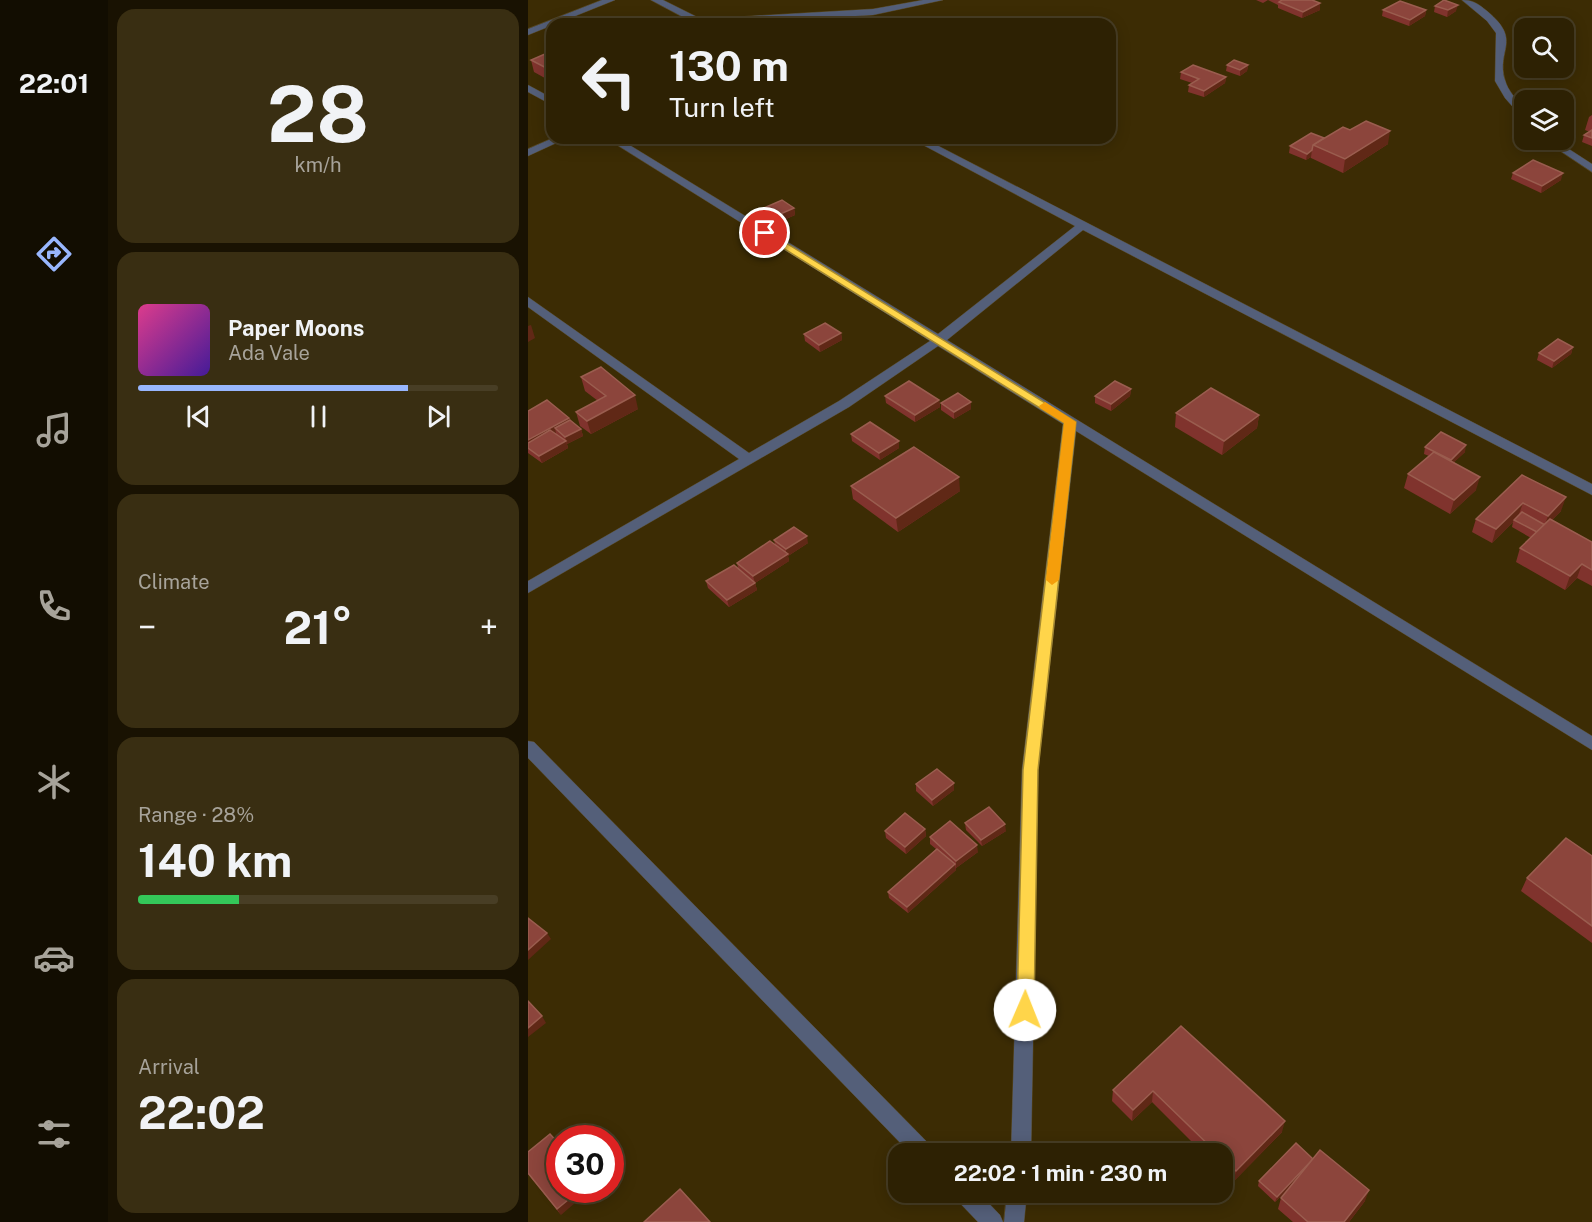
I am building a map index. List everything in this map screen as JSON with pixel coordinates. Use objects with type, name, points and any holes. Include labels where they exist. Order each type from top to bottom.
[{"type":"street","points":[[564,18],[610,0]]},
{"type":"street","points":[[656,0],[691,18]]},
{"type":"street","points":[[779,18],[873,12],[938,0]]},
{"type":"street","points":[[1467,0],[1488,18],[1501,34],[1502,53],[1498,74],[1506,94],[1514,102]]},
{"type":"street","points":[[528,32],[546,25]]},
{"type":"street","points":[[528,88],[546,98]]},
{"type":"street","points":[[528,153],[548,144]]},
{"type":"street","points":[[621,144],[1592,744]]},
{"type":"street","points":[[926,144],[1592,490]]},
{"type":"street","points":[[1564,150],[1592,169]]},
{"type":"street","points":[[528,588],[844,404],[939,340],[1081,226]]},
{"type":"street","points":[[528,301],[749,460]]},
{"type":"street","points":[[1021,1143],[1030,770],[1070,422]]},
{"type":"street","points":[[528,747],[914,1143]]},
{"type":"street","points":[[974,1203],[993,1222]]},
{"type":"street","points":[[1014,1222],[1016,1203]]},
{"type":"building","points":[[1282,0],[1312,0],[1320,3],[1303,12],[1279,2]]},
{"type":"building","points":[[1444,0],[1458,5],[1448,10],[1435,6]]},
{"type":"building","points":[[1400,1],[1426,10],[1410,20],[1383,10]]},
{"type":"building","points":[[546,54],[546,68],[531,60]]},
{"type":"building","points":[[1234,60],[1248,65],[1240,70],[1227,65]]},
{"type":"building","points":[[1193,65],[1226,77],[1204,91],[1189,85],[1199,79],[1181,72]]},
{"type":"building","points":[[1366,121],[1390,131],[1345,159],[1313,145],[1343,127],[1350,130]]},
{"type":"building","points":[[1592,130],[1592,138],[1584,135]]},
{"type":"building","points":[[1311,133],[1324,138],[1313,145],[1312,150],[1307,154],[1290,146]]},
{"type":"building","points":[[1533,160],[1563,173],[1542,186],[1513,173]]},
{"type":"building","points":[[782,200],[794,208],[776,216],[764,208]]},
{"type":"building","points":[[825,323],[841,333],[819,345],[804,334]]},
{"type":"building","points":[[1558,339],[1573,347],[1554,361],[1539,353]]},
{"type":"building","points":[[601,367],[635,395],[587,421],[576,412],[606,396],[581,377]]},
{"type":"building","points":[[909,381],[939,400],[915,415],[885,396]]},
{"type":"building","points":[[1115,381],[1131,389],[1111,404],[1095,396]]},
{"type":"building","points":[[1211,388],[1259,415],[1224,441],[1176,413]]},
{"type":"building","points":[[958,393],[971,402],[954,412],[941,403]]},
{"type":"building","points":[[547,400],[569,418],[528,440],[528,411]]},
{"type":"building","points":[[570,420],[581,429],[565,437],[555,428]]},
{"type":"building","points":[[870,422],[899,441],[879,453],[851,434]]},
{"type":"building","points":[[550,430],[566,441],[539,456],[528,448],[528,443]]},
{"type":"building","points":[[1441,432],[1466,445],[1451,460],[1425,447]]},
{"type":"building","points":[[914,447],[959,477],[896,518],[851,486]]},
{"type":"building","points":[[1434,452],[1480,477],[1454,500],[1408,474]]},
{"type":"building","points":[[1522,475],[1566,497],[1548,516],[1523,503],[1496,529],[1476,519]]},
{"type":"building","points":[[1522,512],[1545,525],[1537,532],[1514,520]]},
{"type":"building","points":[[1550,519],[1592,542],[1592,570],[1582,564],[1570,576],[1520,548]]},
{"type":"building","points":[[794,527],[807,536],[786,549],[774,540]]},
{"type":"building","points":[[770,541],[788,554],[753,576],[737,563]]},
{"type":"building","points":[[734,565],[755,583],[727,600],[706,581]]},
{"type":"building","points":[[937,769],[954,783],[932,800],[916,784]]},
{"type":"building","points":[[989,807],[1005,824],[981,840],[965,823]]},
{"type":"building","points":[[905,813],[925,829],[905,847],[885,831]]},
{"type":"building","points":[[950,821],[977,845],[956,861],[930,837]]},
{"type":"building","points":[[1566,838],[1592,856],[1592,926],[1527,878]]},
{"type":"building","points":[[937,849],[955,864],[907,907],[888,892]]},
{"type":"building","points":[[528,918],[547,933],[528,950]]},
{"type":"building","points":[[528,1001],[542,1016],[528,1028]]},
{"type":"building","points":[[1181,1026],[1285,1121],[1236,1171],[1233,1168],[1233,1143],[1207,1143],[1153,1091],[1133,1110],[1113,1090]]},
{"type":"building","points":[[546,1137],[546,1195],[528,1173],[528,1152]]},
{"type":"building","points":[[1296,1143],[1313,1159],[1277,1197],[1259,1181]]},
{"type":"building","points":[[1320,1150],[1369,1190],[1344,1222],[1308,1222],[1281,1198]]},
{"type":"building","points":[[680,1189],[710,1222],[644,1222]]},
{"type":"building","points":[[552,1203],[564,1203],[557,1209]]},
{"type":"slow traffic","points":[[1045,406],[1070,422],[1052,580]]},
{"type":"route","points":[[765,233],[1070,422],[1030,770],[1025,1010]]}]
